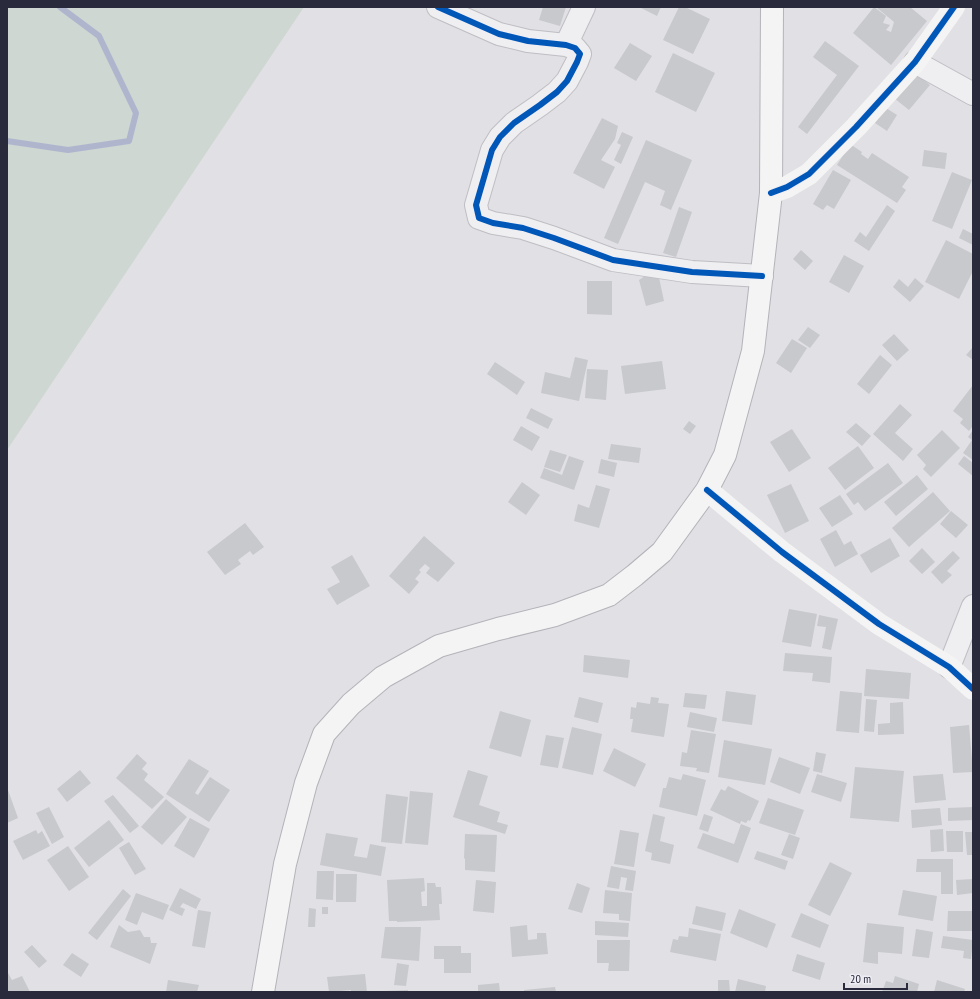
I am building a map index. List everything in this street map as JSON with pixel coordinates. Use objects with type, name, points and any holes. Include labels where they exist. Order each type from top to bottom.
[{"type":"main road","points":[[263,992],[285,864],[306,783],[324,734],[351,704],[383,677],[439,646],[555,615],[609,595],[662,552],[707,490],[725,455],[754,351],[770,193],[772,7]]},
{"type":"main road","points":[[770,193],[787,187],[809,174],[861,122],[914,62],[954,7]]},
{"type":"main road","points":[[707,490],[782,552],[879,624],[949,667],[973,689]]},
{"type":"street","points":[[438,7],[499,34],[528,41],[566,45],[575,48],[580,54],[567,81],[557,92],[514,123],[500,137],[492,150],[476,205],[479,218],[492,223],[529,230],[613,260],[692,272],[762,276]]},
{"type":"street","points":[[566,45],[584,7]]},
{"type":"street","points":[[914,62],[973,94]]},
{"type":"street","points":[[949,667],[973,606]]},
{"type":"shaded area","points":[[7,7],[304,7],[7,450]]},
{"type":"building","points":[[543,7],[566,7],[560,26],[539,20]]},
{"type":"building","points":[[639,7],[661,7],[657,16]]},
{"type":"building","points":[[679,7],[685,7],[710,19],[693,54],[663,40]]},
{"type":"building","points":[[874,7],[886,16],[883,23],[890,25],[886,30],[891,32],[894,22],[876,7],[910,7],[927,21],[891,65],[853,33]]},
{"type":"building","points":[[825,41],[859,66],[807,134],[798,127],[837,75],[813,57]]},
{"type":"building","points":[[630,43],[652,56],[636,81],[614,68]]},
{"type":"building","points":[[673,53],[715,73],[696,112],[655,92]]},
{"type":"building","points":[[915,73],[930,85],[909,110],[894,98]]},
{"type":"building","points":[[886,108],[897,115],[887,131],[875,123]]},
{"type":"building","points":[[602,118],[618,126],[615,139],[601,160],[615,167],[604,189],[573,173]]},
{"type":"building","points":[[622,132],[633,137],[621,164],[614,160],[621,145],[617,143]]},
{"type":"building","points":[[646,140],[692,160],[671,210],[660,205],[665,191],[645,182],[618,244],[604,238]]},
{"type":"building","points":[[850,144],[862,152],[861,154],[868,159],[872,153],[909,177],[902,187],[906,190],[897,203],[837,165]]},
{"type":"building","points":[[924,150],[947,153],[945,169],[922,166]]},
{"type":"building","points":[[833,170],[851,180],[834,209],[827,205],[823,210],[813,204]]},
{"type":"building","points":[[952,172],[972,180],[952,229],[932,221]]},
{"type":"building","points":[[887,205],[895,211],[869,251],[854,241],[860,232],[866,237]]},
{"type":"building","points":[[679,207],[692,212],[676,257],[663,253]]},
{"type":"building","points":[[963,229],[973,234],[973,245],[959,238]]},
{"type":"building","points":[[946,240],[973,254],[973,271],[959,299],[925,282]]},
{"type":"building","points":[[801,250],[813,261],[805,270],[793,259]]},
{"type":"building","points":[[844,255],[864,266],[849,293],[829,282]]},
{"type":"building","points":[[657,268],[664,301],[646,306],[639,280]]},
{"type":"building","points":[[915,278],[924,286],[910,302],[893,287],[899,279],[908,287]]},
{"type":"building","points":[[587,281],[612,281],[612,315],[587,314]]},
{"type":"building","points":[[808,327],[820,335],[810,348],[798,340]]},
{"type":"building","points":[[894,334],[909,350],[897,361],[882,345]]},
{"type":"building","points":[[792,339],[807,348],[791,373],[776,363]]},
{"type":"building","points":[[973,347],[973,360],[966,355]]},
{"type":"building","points":[[880,355],[892,365],[869,394],[857,384]]},
{"type":"building","points":[[575,357],[588,360],[579,401],[541,393],[545,372],[570,378]]},
{"type":"building","points":[[662,361],[666,389],[625,394],[621,366]]},
{"type":"building","points":[[495,362],[525,382],[517,395],[487,374]]},
{"type":"building","points":[[587,369],[608,370],[606,400],[585,398]]},
{"type":"building","points":[[973,385],[973,426],[969,431],[960,423],[963,419],[953,411]]},
{"type":"building","points":[[900,404],[912,415],[895,433],[913,449],[903,461],[873,434]]},
{"type":"building","points":[[531,408],[553,419],[548,429],[526,418]]},
{"type":"building","points":[[689,421],[696,426],[690,434],[683,429]]},
{"type":"building","points":[[856,423],[871,436],[862,446],[846,432]]},
{"type":"building","points":[[521,426],[540,437],[532,451],[513,440]]},
{"type":"building","points":[[792,429],[811,458],[789,472],[770,442]]},
{"type":"building","points":[[942,430],[960,448],[931,477],[923,469],[926,465],[917,455]]},
{"type":"building","points":[[973,430],[973,460],[963,453],[972,440],[968,437]]},
{"type":"building","points":[[611,444],[641,448],[639,463],[608,459]]},
{"type":"building","points":[[858,446],[874,468],[845,490],[828,468]]},
{"type":"building","points":[[550,450],[567,455],[560,472],[544,467]]},
{"type":"building","points":[[569,456],[584,461],[574,490],[540,478],[544,468],[562,475]]},
{"type":"building","points":[[964,456],[973,463],[973,476],[958,464]]},
{"type":"building","points":[[601,459],[617,463],[614,477],[598,473]]},
{"type":"building","points":[[888,463],[903,483],[865,511],[858,502],[854,505],[846,494]]},
{"type":"building","points":[[917,475],[928,489],[896,516],[884,502]]},
{"type":"building","points":[[522,482],[540,495],[526,515],[508,502]]},
{"type":"building","points":[[791,484],[809,521],[785,533],[767,495]]},
{"type":"building","points":[[596,485],[610,489],[599,528],[574,521],[578,504],[589,508]]},
{"type":"building","points":[[933,492],[950,511],[909,547],[892,528]]},
{"type":"building","points":[[840,495],[853,514],[832,527],[819,508]]},
{"type":"building","points":[[951,511],[968,525],[956,538],[940,524]]},
{"type":"building","points":[[245,523],[264,547],[253,555],[250,551],[238,560],[241,564],[225,575],[207,552]]},
{"type":"building","points":[[836,530],[844,545],[851,541],[858,554],[835,567],[820,539]]},
{"type":"building","points":[[424,536],[455,563],[438,582],[426,573],[430,568],[425,564],[419,570],[421,572],[415,579],[419,582],[409,594],[389,576]]},
{"type":"building","points":[[890,538],[900,556],[871,573],[860,555]]},
{"type":"building","points":[[922,548],[935,562],[922,574],[909,561]]},
{"type":"building","points":[[953,551],[960,558],[947,571],[952,575],[942,584],[931,572]]},
{"type":"building","points":[[352,555],[370,586],[337,605],[327,589],[340,582],[331,567]]},
{"type":"building","points":[[789,609],[817,614],[811,647],[782,642]]},
{"type":"building","points":[[819,615],[838,619],[831,650],[822,648],[826,627],[817,626]]},
{"type":"building","points":[[785,653],[832,657],[830,683],[812,681],[813,673],[783,671]]},
{"type":"building","points":[[584,655],[630,660],[628,678],[583,672]]},
{"type":"building","points":[[866,669],[911,673],[909,699],[864,696]]},
{"type":"building","points":[[726,691],[756,695],[752,725],[722,721]]},
{"type":"building","points":[[840,691],[862,693],[859,733],[836,731]]},
{"type":"building","points":[[685,693],[707,695],[705,709],[683,707]]},
{"type":"building","points":[[579,697],[603,703],[598,723],[574,717]]},
{"type":"building","points":[[651,697],[659,698],[658,703],[669,704],[664,737],[631,732],[633,719],[630,719],[631,707],[636,708],[637,702],[650,704]]},
{"type":"building","points":[[866,699],[877,700],[874,732],[864,731]]},
{"type":"building","points":[[903,702],[904,734],[878,735],[878,724],[890,723],[890,703]]},
{"type":"building","points":[[500,711],[531,720],[521,757],[489,748]]},
{"type":"building","points":[[690,712],[717,718],[714,732],[687,727]]},
{"type":"building","points":[[969,725],[973,772],[953,773],[950,727]]},
{"type":"building","points":[[572,727],[602,734],[593,775],[562,768]]},
{"type":"building","points":[[691,730],[716,734],[709,773],[696,771],[697,768],[680,766],[682,752],[687,753]]},
{"type":"building","points":[[546,735],[564,738],[558,768],[540,765]]},
{"type":"building","points":[[724,740],[772,749],[765,785],[718,777]]},
{"type":"building","points":[[614,748],[646,764],[635,787],[603,771]]},
{"type":"building","points":[[816,752],[826,754],[822,773],[813,771]]},
{"type":"building","points":[[137,754],[147,763],[142,769],[148,774],[144,780],[164,797],[152,809],[116,778]]},
{"type":"building","points":[[779,757],[810,768],[800,794],[770,782]]},
{"type":"building","points":[[189,759],[209,771],[195,793],[198,795],[210,777],[230,790],[209,822],[166,794]]},
{"type":"building","points":[[855,767],[904,771],[899,822],[850,818]]},
{"type":"building","points":[[80,770],[91,783],[67,802],[57,789]]},
{"type":"building","points":[[468,770],[488,776],[479,805],[500,812],[497,822],[508,825],[505,834],[453,817]]},
{"type":"building","points":[[683,774],[706,780],[697,816],[659,807],[663,788],[666,788],[669,777],[681,780]]},
{"type":"building","points":[[817,774],[847,783],[841,802],[811,792]]},
{"type":"building","points":[[943,774],[946,800],[915,803],[913,776]]},
{"type":"building","points":[[728,786],[759,801],[750,821],[748,820],[746,823],[741,821],[740,824],[710,810],[721,789],[725,791]]},
{"type":"building","points":[[8,790],[18,818],[7,823],[7,791]]},
{"type":"building","points":[[410,791],[433,793],[428,845],[405,843]]},
{"type":"building","points":[[386,794],[408,797],[402,844],[381,842]]},
{"type":"building","points":[[113,795],[139,826],[130,833],[104,801]]},
{"type":"building","points":[[768,798],[804,810],[795,835],[759,823]]},
{"type":"building","points":[[166,799],[187,817],[162,845],[141,827]]},
{"type":"building","points":[[49,807],[64,837],[52,844],[36,813]]},
{"type":"building","points":[[973,807],[973,820],[948,821],[948,808]]},
{"type":"building","points":[[940,808],[942,825],[912,828],[911,810]]},
{"type":"building","points":[[653,814],[665,817],[660,841],[674,845],[670,864],[651,860],[652,853],[645,851]]},
{"type":"building","points":[[704,814],[713,817],[708,832],[699,829]]},
{"type":"building","points":[[190,818],[210,829],[194,858],[174,846]]},
{"type":"building","points":[[109,820],[124,840],[89,867],[74,848]]},
{"type":"building","points":[[741,824],[751,828],[738,863],[697,848],[703,833],[734,844]]},
{"type":"building","points":[[943,829],[944,851],[931,852],[930,830]]},
{"type":"building","points":[[36,830],[38,834],[42,831],[50,846],[23,860],[13,841]]},
{"type":"building","points":[[620,830],[639,833],[634,867],[614,864]]},
{"type":"building","points":[[946,831],[963,831],[963,852],[947,852]]},
{"type":"building","points":[[965,832],[973,832],[973,855],[967,855]]},
{"type":"building","points":[[326,833],[358,838],[354,856],[367,858],[370,844],[386,847],[381,876],[320,865]]},
{"type":"building","points":[[465,834],[497,835],[495,872],[465,870]]},
{"type":"building","points":[[789,834],[800,838],[793,859],[781,855]]},
{"type":"building","points":[[129,842],[146,869],[135,875],[119,848]]},
{"type":"building","points":[[68,846],[89,877],[69,891],[47,860]]},
{"type":"building","points":[[757,851],[788,861],[785,870],[754,859]]},
{"type":"building","points":[[917,859],[953,859],[953,894],[941,894],[941,872],[916,872]]},
{"type":"building","points":[[830,862],[852,873],[830,916],[808,905]]},
{"type":"building","points":[[611,866],[636,871],[633,891],[625,890],[627,878],[621,877],[619,889],[607,887]]},
{"type":"building","points":[[317,871],[334,871],[333,900],[316,899]]},
{"type":"building","points":[[336,874],[357,874],[356,902],[336,902]]},
{"type":"building","points":[[424,878],[425,891],[421,892],[422,906],[427,906],[427,883],[435,883],[436,887],[441,887],[442,904],[439,904],[440,920],[389,921],[387,880]]},
{"type":"building","points":[[973,879],[973,893],[957,895],[956,880]]},
{"type":"building","points":[[476,880],[496,882],[494,913],[473,911]]},
{"type":"building","points":[[577,883],[590,888],[582,913],[568,909]]},
{"type":"building","points":[[180,888],[201,899],[196,909],[183,903],[180,907],[185,909],[182,916],[169,910]]},
{"type":"building","points":[[123,889],[131,896],[97,940],[88,933]]},
{"type":"building","points":[[605,890],[632,893],[630,921],[619,920],[619,914],[603,913]]},
{"type":"building","points":[[903,890],[937,896],[933,921],[898,915]]},
{"type":"building","points":[[136,893],[169,905],[163,920],[142,912],[137,925],[125,920]]},
{"type":"building","points":[[696,906],[726,913],[722,931],[692,924]]},
{"type":"building","points":[[322,907],[328,907],[328,914],[322,914]]},
{"type":"building","points":[[309,908],[316,909],[315,927],[308,927]]},
{"type":"building","points":[[739,909],[776,924],[767,948],[730,933]]},
{"type":"building","points":[[198,910],[211,912],[205,948],[192,946]]},
{"type":"building","points":[[948,911],[973,911],[973,931],[947,931]]},
{"type":"building","points":[[801,913],[829,925],[820,948],[791,937]]},
{"type":"building","points":[[595,921],[629,923],[628,937],[595,935]]},
{"type":"building","points":[[867,923],[904,927],[902,954],[878,952],[878,964],[863,962]]},
{"type":"building","points":[[119,925],[128,932],[140,930],[144,937],[150,937],[151,943],[157,943],[150,964],[110,947]]},
{"type":"building","points":[[527,925],[528,940],[537,939],[537,933],[546,933],[548,954],[512,957],[510,927]]},
{"type":"building","points":[[385,927],[421,927],[419,961],[381,958]]},
{"type":"building","points":[[689,928],[721,934],[716,961],[670,952],[673,939],[678,940],[679,936],[688,937]]},
{"type":"building","points":[[916,929],[933,932],[929,958],[912,956]]},
{"type":"building","points":[[943,936],[973,940],[971,959],[963,958],[964,951],[941,948]]},
{"type":"building","points":[[597,940],[630,940],[629,971],[608,971],[609,963],[597,963]]},
{"type":"building","points":[[32,945],[47,961],[39,968],[24,952]]},
{"type":"building","points":[[434,946],[461,946],[461,953],[471,953],[471,973],[444,973],[444,959],[434,959]]},
{"type":"building","points":[[72,953],[89,964],[81,977],[63,965]]},
{"type":"building","points":[[797,954],[825,963],[820,980],[792,971]]},
{"type":"building","points":[[397,963],[409,965],[406,986],[394,985]]},
{"type":"building","points":[[8,973],[12,980],[22,976],[30,992],[7,992]]},
{"type":"building","points":[[365,974],[367,992],[351,992],[351,990],[329,992],[327,977]]},
{"type":"building","points":[[895,976],[919,984],[917,992],[882,992],[886,981],[893,983]]},
{"type":"building","points":[[738,979],[766,986],[765,992],[735,992]]},
{"type":"building","points":[[168,980],[199,985],[197,992],[166,992]]},
{"type":"building","points":[[718,980],[729,980],[730,992],[718,992]]},
{"type":"building","points":[[937,980],[965,989],[964,992],[934,992]]},
{"type":"building","points":[[499,983],[500,992],[478,992],[478,985]]},
{"type":"building","points":[[555,987],[556,992],[524,992],[524,990]]},
{"type":"building","points":[[408,990],[408,992],[383,992],[383,991]]},
{"type":"waterway","points":[[7,141],[68,150],[129,141],[136,113],[99,36],[60,7]]},
{"type":"cycle path","points":[[438,7],[499,34],[528,41],[566,45],[575,48],[580,54],[567,81],[557,92],[514,123],[500,137],[492,150],[476,205],[479,218],[493,223],[523,228],[613,260],[692,272],[762,276]]},
{"type":"cycle path","points":[[771,193],[787,187],[809,174],[856,127],[915,62],[954,7]]},
{"type":"cycle path","points":[[707,490],[782,552],[879,624],[949,667],[973,689]]}]
